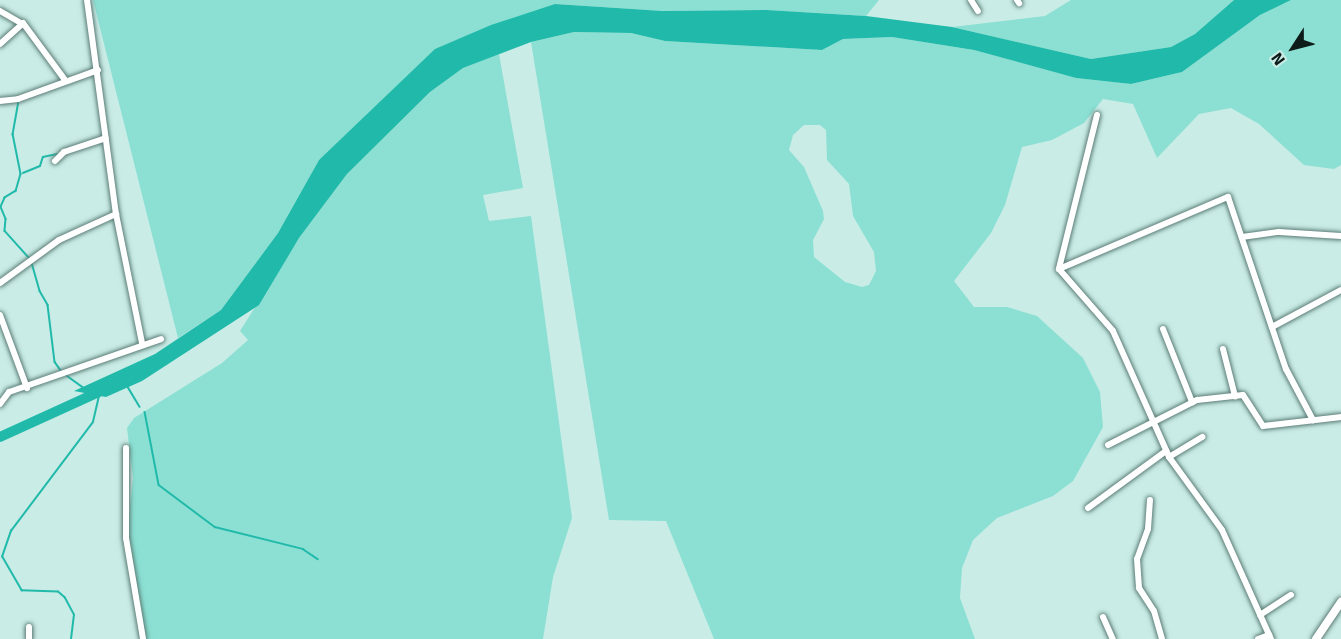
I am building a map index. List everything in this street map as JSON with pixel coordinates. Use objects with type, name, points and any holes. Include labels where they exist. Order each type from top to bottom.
[{"type":"main road","points":[[1316,639],[1341,602]]},
{"type":"street","points":[[87,0],[116,214],[142,343]]},
{"type":"street","points":[[971,0],[978,11]]},
{"type":"street","points":[[0,10],[21,24],[65,80]]},
{"type":"street","points":[[0,44],[21,24]]},
{"type":"street","points":[[0,101],[18,99],[65,80],[98,70]]},
{"type":"street","points":[[1059,268],[1096,116]]},
{"type":"street","points":[[55,161],[64,152],[106,138]]},
{"type":"street","points":[[1059,268],[1228,197],[1286,369],[1313,420]]},
{"type":"street","points":[[0,283],[59,240],[116,214]]},
{"type":"street","points":[[1242,237],[1279,232],[1341,236]]},
{"type":"street","points":[[1059,268],[1113,331],[1150,421],[1167,454],[1221,530],[1270,637],[1258,639]]},
{"type":"street","points":[[1272,327],[1341,290]]},
{"type":"street","points":[[0,315],[27,388]]},
{"type":"street","points":[[1163,329],[1192,402]]},
{"type":"street","points":[[0,390],[9,392],[27,388],[142,343],[161,339]]},
{"type":"street","points":[[1224,349],[1235,396]]},
{"type":"street","points":[[0,404],[9,392]]},
{"type":"street","points":[[1108,444],[1192,402],[1243,395],[1263,426],[1341,417]]},
{"type":"street","points":[[1088,508],[1167,454],[1202,437]]},
{"type":"street","points":[[126,448],[126,538],[143,639]]},
{"type":"street","points":[[1150,500],[1148,529],[1137,559],[1139,588],[1154,611],[1161,639]]},
{"type":"street","points":[[1260,615],[1291,595]]},
{"type":"street","points":[[1103,617],[1113,639]]},
{"type":"street","points":[[29,627],[29,639]]},
{"type":"shaded area","points":[[93,0],[879,0],[866,16],[767,10],[663,11],[555,4],[319,160],[278,233],[221,310],[178,338]]},
{"type":"shaded area","points":[[1071,0],[1234,0],[1195,34],[1171,47],[1091,59],[952,27],[1045,16]]},
{"type":"shaded area","points":[[1234,0],[1291,0],[1260,15],[1182,72],[1131,84],[1076,78],[974,50],[892,37],[843,39],[822,50],[665,41],[631,33],[574,32],[531,42],[463,68],[430,92],[347,174],[299,238],[259,305],[142,381],[106,397],[74,391],[155,354],[221,310],[278,233],[319,160],[435,49],[491,25],[555,4],[663,11],[767,10],[866,16],[952,27],[1091,59],[1171,47],[1195,34]]},
{"type":"shaded area","points":[[1291,0],[1341,0],[1341,165],[1334,169],[1304,165],[1259,124],[1231,108],[1199,114],[1157,158],[1133,104],[1103,99],[1084,123],[1052,140],[1022,147],[1005,205],[991,233],[954,281],[974,307],[1007,307],[1037,316],[1083,358],[1100,392],[1103,427],[1073,481],[1053,496],[997,518],[973,540],[962,568],[960,598],[975,639],[714,639],[666,521],[609,520],[531,42],[574,32],[631,33],[665,41],[822,50],[843,39],[892,37],[974,50],[1076,78],[1131,84],[1182,72],[1260,15]],"holes":[[[804,125],[820,125],[826,130],[827,160],[849,184],[853,216],[874,252],[876,271],[869,285],[862,287],[845,282],[814,257],[813,240],[824,219],[823,211],[804,167],[789,150],[793,135]]]},
{"type":"shaded area","points":[[499,54],[523,188],[483,195],[489,221],[531,216],[572,518],[553,577],[543,639],[146,639],[127,536],[133,478],[127,428],[134,418],[222,363],[248,340],[240,331],[299,238],[347,174],[430,92],[463,68]]},
{"type":"waterway","points":[[19,101],[13,134],[21,174],[16,191],[5,198],[1,207],[6,219],[5,231],[30,259]]},
{"type":"waterway","points":[[23,173],[40,166],[43,157],[57,154]]},
{"type":"waterway","points":[[32,263],[40,291],[48,305],[55,362],[62,372]]},
{"type":"waterway","points":[[66,375],[84,388]]},
{"type":"waterway","points":[[128,387],[140,407]]},
{"type":"waterway","points":[[0,437],[103,390]]},
{"type":"waterway","points":[[71,639],[74,615],[65,598],[58,592],[22,591],[2,557],[11,531],[93,422],[99,395]]},
{"type":"waterway","points":[[145,412],[159,485],[215,527],[303,549],[318,559]]}]
